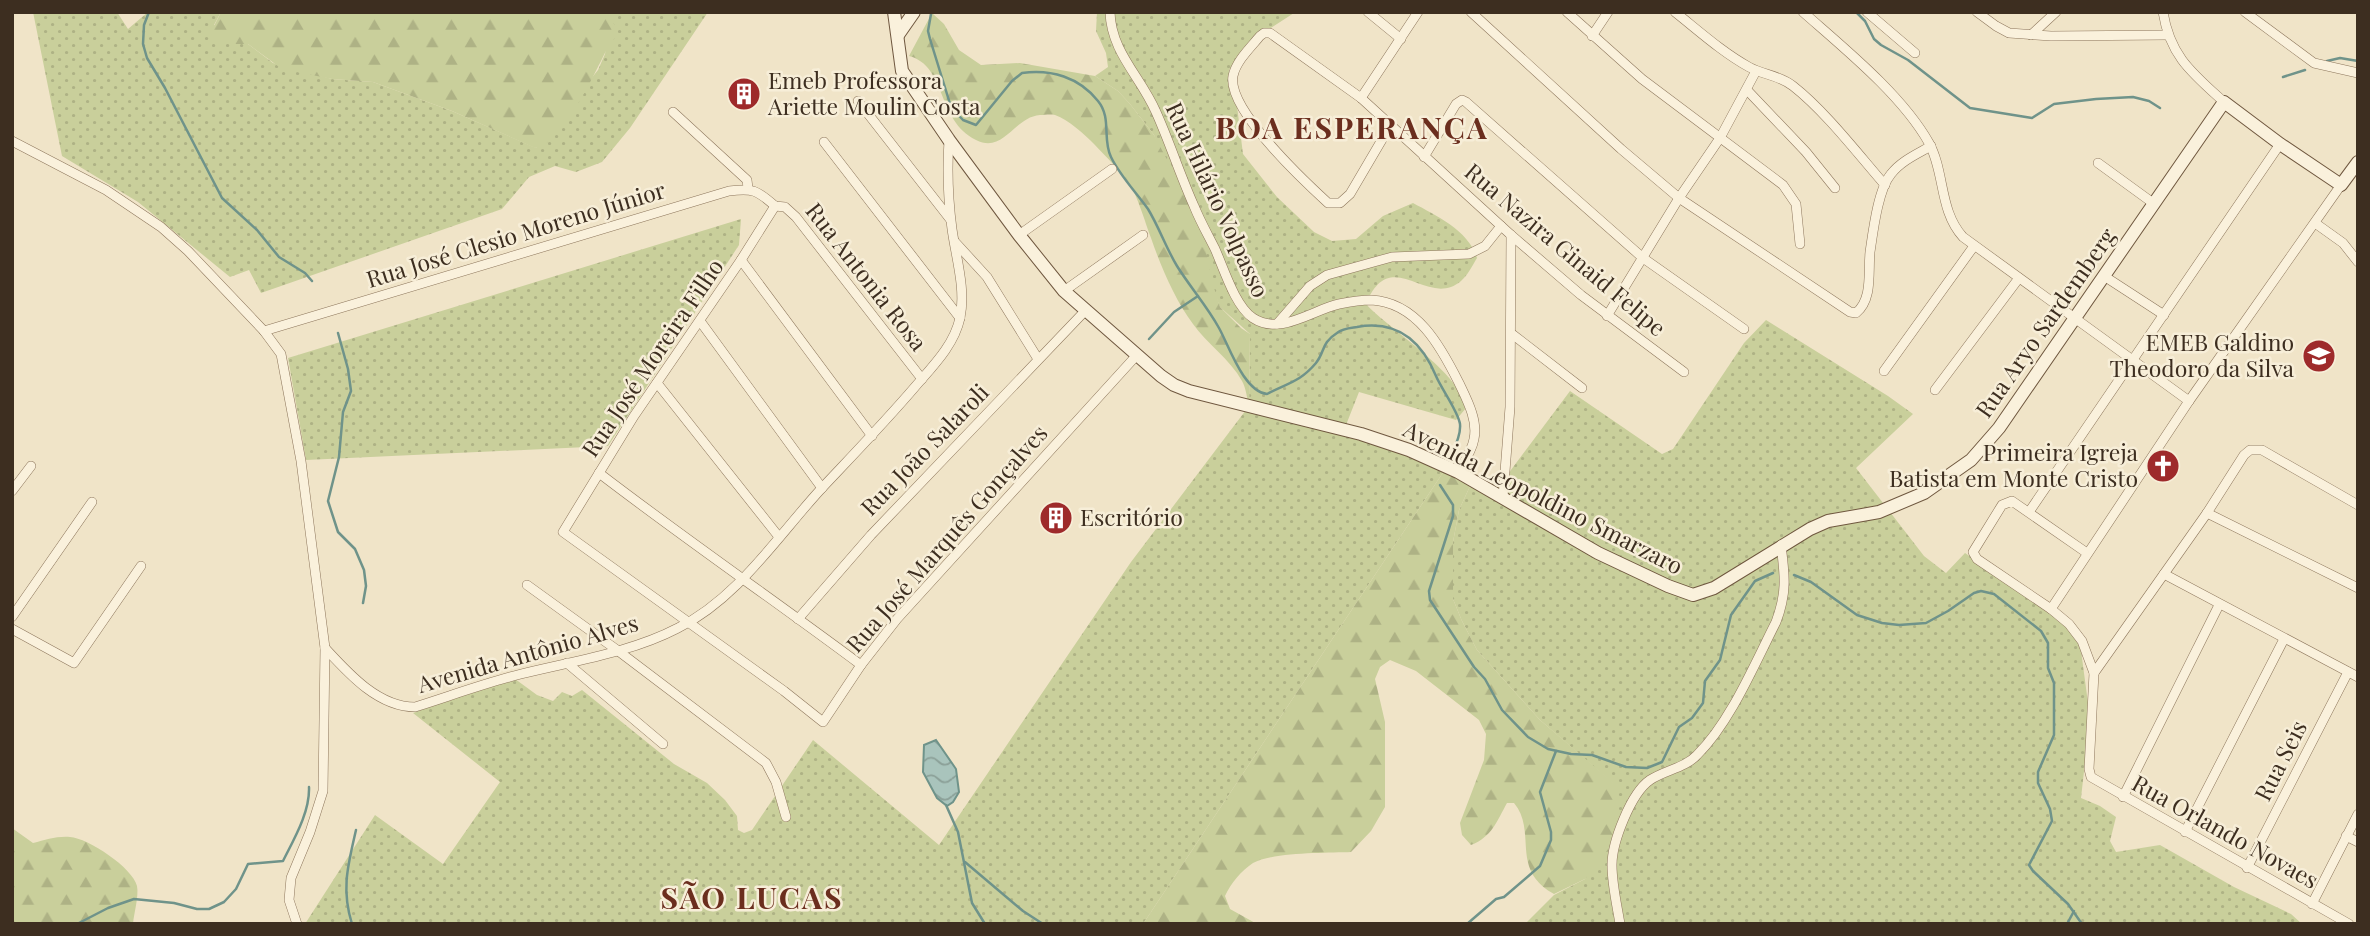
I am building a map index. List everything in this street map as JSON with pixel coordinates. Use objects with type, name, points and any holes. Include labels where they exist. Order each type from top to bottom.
[{"type":"street","name":"Avenida Leopoldino Smarzaro","points":[[894,12],[902,71],[948,140],[1019,235],[1085,312],[1174,385],[1386,441],[1458,472],[1598,553],[1693,595],[1714,587],[1781,545]]},
{"type":"street","points":[[898,35],[914,12]]},
{"type":"street","name":"Rua Hilário Volpasso","points":[[1110,12],[1110,24],[1118,49],[1149,96],[1194,206],[1245,312],[1262,323],[1277,324],[1297,320],[1339,304],[1373,300],[1387,303],[1421,323],[1439,344],[1466,399],[1474,422],[1474,440],[1458,472]]},
{"type":"street","points":[[1368,12],[1401,39]]},
{"type":"street","points":[[1361,98],[1418,12]]},
{"type":"street","points":[[1471,12],[1621,149],[1679,198],[1850,312],[1856,313],[1863,308],[1867,297],[1870,251],[1885,185],[1896,168],[1931,146]]},
{"type":"street","points":[[1567,12],[1642,79],[1783,186],[1796,204],[1800,244]]},
{"type":"street","points":[[1592,36],[1608,12]]},
{"type":"street","points":[[1675,12],[1732,57],[1756,71],[1779,78],[1793,86],[1885,185]]},
{"type":"street","points":[[1803,12],[1894,97],[1914,120],[1931,146],[1949,217],[1956,229],[1974,246],[2189,401]]},
{"type":"street","points":[[1867,12],[1914,53]]},
{"type":"street","points":[[1977,12],[2009,33],[2167,35]]},
{"type":"street","points":[[2031,35],[2056,12]]},
{"type":"street","points":[[2163,12],[2167,35],[2180,59],[2224,102],[2341,185]]},
{"type":"street","points":[[2245,12],[2314,63],[2358,73]]},
{"type":"street","name":"Rua Nazira Ginaid Felipe","points":[[1390,126],[1350,194],[1340,203],[1328,203],[1279,157],[1249,117],[1236,92],[1233,75],[1238,64],[1260,36],[1267,32],[1361,98],[1511,235],[1608,316],[1684,372]]},
{"type":"street","points":[[1608,316],[1679,198],[1720,138],[1756,71]]},
{"type":"street","points":[[1747,90],[1806,152],[1835,188]]},
{"type":"street","points":[[1424,156],[1456,104],[1462,100],[1466,102],[1643,258],[1744,329]]},
{"type":"street","points":[[858,101],[951,221]]},
{"type":"street","name":"Rua Aryo Sardemberg","points":[[1781,545],[1828,521],[1879,512],[1902,504],[1956,472],[1983,449],[2224,102]]},
{"type":"street","points":[[673,112],[747,180],[748,188],[760,193],[775,206]]},
{"type":"street","name":"Avenida Antônio Alves","points":[[325,648],[370,690],[393,704],[415,707],[518,674],[662,636],[689,622],[717,602],[872,436],[941,356],[953,336],[960,318],[961,280],[951,221],[947,177],[948,140]]},
{"type":"street","points":[[12,141],[106,190],[141,212],[188,251],[264,331],[281,354],[301,461],[325,648],[323,791],[291,878],[289,900],[297,924]]},
{"type":"street","points":[[824,142],[960,318]]},
{"type":"street","points":[[2029,512],[2280,144]]},
{"type":"street","points":[[2051,609],[2189,401],[2358,162]]},
{"type":"street","points":[[2098,163],[2153,203]]},
{"type":"street","points":[[1019,235],[1112,169]]},
{"type":"street","name":"Rua José Clesio Moreno Júnior","points":[[264,331],[729,191],[748,188]]},
{"type":"street","name":"Rua José Moreira Filho","points":[[689,622],[563,532],[657,383],[775,206]]},
{"type":"street","name":"Rua Antonia Rosa","points":[[775,206],[785,207],[796,217],[922,379]]},
{"type":"street","points":[[2315,223],[2343,243],[2358,262]]},
{"type":"street","points":[[1277,324],[1310,286],[1327,275],[1392,257],[1469,254],[1485,246],[1501,226]]},
{"type":"street","points":[[1065,291],[1143,235]]},
{"type":"street","points":[[1503,497],[1512,334],[1511,235]]},
{"type":"street","points":[[954,241],[987,277],[1038,359]]},
{"type":"street","points":[[1884,371],[1974,246]]},
{"type":"street","points":[[741,260],[872,436]]},
{"type":"street","points":[[2104,276],[2164,315]]},
{"type":"street","points":[[1936,390],[2019,278]]},
{"type":"street","name":"Rua João Salaroli","points":[[798,619],[871,535],[1085,312]]},
{"type":"street","points":[[700,321],[822,488]]},
{"type":"street","points":[[1512,334],[1582,388]]},
{"type":"street","name":"Rua José Marquês Gonçalves","points":[[689,622],[823,722],[861,665],[897,619],[1136,356]]},
{"type":"street","points":[[657,383],[779,537]]},
{"type":"street","points":[[2094,673],[2250,450],[2262,450],[2358,505]]},
{"type":"street","points":[[12,491],[31,466]]},
{"type":"street","points":[[599,473],[861,665]]},
{"type":"street","points":[[2087,553],[2012,501],[2002,505],[1973,552],[1978,559],[2069,624],[2082,640],[2094,673]]},
{"type":"street","points":[[12,617],[92,502]]},
{"type":"street","points":[[2207,513],[2358,588]]},
{"type":"street","points":[[1620,924],[1612,864],[1614,849],[1632,801],[1639,788],[1651,779],[1696,757],[1723,721],[1776,622],[1781,607],[1786,581],[1781,545]]},
{"type":"street","points":[[12,629],[74,663],[141,566]]},
{"type":"street","points":[[2164,575],[2353,674]]},
{"type":"street","points":[[527,585],[766,762],[776,782],[786,817]]},
{"type":"street","points":[[2123,797],[2219,605]]},
{"type":"street","points":[[2185,832],[2284,639]]},
{"type":"street","points":[[567,663],[663,744]]},
{"type":"street","name":"Rua Orlando Novaes","points":[[2094,673],[2089,769],[2094,781],[2349,924]]},
{"type":"street","name":"Rua Seis","points":[[2247,868],[2353,674]]},
{"type":"street","points":[[2312,904],[2358,814]]},
{"type":"street","points":[[2346,836],[2358,842]]},
{"type":"green space","points":[[33,12],[117,12],[128,29],[148,12],[221,12],[214,25],[248,44],[273,63],[332,79],[373,82],[452,111],[536,148],[598,70],[605,54],[611,16],[605,12],[708,12],[630,128],[602,162],[576,172],[555,166],[529,177],[502,209],[261,293],[249,270],[230,277],[138,202],[62,156]]},
{"type":"green space","points":[[221,12],[605,12],[611,15],[615,34],[566,122],[556,135],[535,148],[452,111],[373,82],[332,79],[282,69],[248,44],[230,44],[214,40],[211,32]]},
{"type":"green space","points":[[1097,12],[1293,12],[1254,39],[1229,70],[1243,154],[1277,197],[1314,232],[1332,241],[1356,239],[1383,216],[1413,203],[1460,232],[1473,248],[1477,258],[1463,279],[1448,288],[1435,288],[1398,278],[1387,279],[1376,287],[1366,304],[1438,366],[1461,394],[1466,408],[1456,420],[1359,392],[1346,425],[1444,471],[1143,924],[305,924],[375,815],[443,864],[500,782],[413,713],[511,676],[537,695],[553,701],[562,692],[572,696],[582,690],[674,764],[707,783],[737,816],[738,830],[744,833],[752,830],[813,740],[939,845],[1131,562],[1249,406],[1250,334],[1220,307],[1154,135],[1118,91],[1095,76],[1108,67],[1106,53],[1096,31]]},
{"type":"green space","points":[[932,13],[944,24],[959,50],[981,65],[1020,63],[1095,76],[1118,91],[1130,104],[1154,135],[1201,224],[1211,278],[1220,307],[1250,334],[1249,406],[1237,373],[1186,315],[1174,294],[1132,188],[1090,140],[1071,124],[1053,115],[1031,117],[1002,139],[986,143],[963,131],[954,120],[930,71],[909,56]]},
{"type":"green space","points":[[741,219],[739,245],[608,446],[306,460],[288,358]]},
{"type":"green space","points":[[1766,320],[1913,414],[1856,468],[1924,556],[1946,573],[1965,553],[2042,605],[2059,619],[2080,643],[2090,718],[2081,798],[2116,817],[2110,841],[2116,852],[2160,845],[2234,887],[2291,914],[2302,924],[1525,924],[1554,895],[1585,879],[1616,786],[1540,720],[1477,650],[1453,599],[1453,542],[1459,510],[1471,484],[1493,494],[1570,391],[1662,454],[1673,449],[1744,343]]},
{"type":"green space","points":[[1444,471],[1471,484],[1459,510],[1453,542],[1453,599],[1477,650],[1540,720],[1616,785],[1620,828],[1602,859],[1585,879],[1554,894],[1540,884],[1532,873],[1521,814],[1514,803],[1507,803],[1489,833],[1471,845],[1462,835],[1460,823],[1484,760],[1486,734],[1479,720],[1416,671],[1390,660],[1380,667],[1375,679],[1385,722],[1385,807],[1371,831],[1351,852],[1286,855],[1262,859],[1249,866],[1230,886],[1225,896],[1230,909],[1257,924],[1143,924]]},
{"type":"green space","points":[[12,828],[33,843],[60,837],[78,839],[98,848],[119,863],[137,886],[133,924],[12,924]]},
{"type":"water","points":[[936,740],[956,769],[959,792],[947,806],[937,798],[923,772],[924,745]]},
{"type":"waterway","points":[[149,12],[144,25],[143,44],[147,58],[222,198],[257,230],[279,257],[305,273],[312,281]]},
{"type":"waterway","points":[[1856,12],[1881,45],[1908,60],[1970,108],[2032,118],[2054,104],[2133,97],[2149,101],[2160,108]]},
{"type":"waterway","points":[[931,14],[928,31],[930,39],[951,107],[963,120],[976,125],[1012,81],[1022,73],[1043,72],[1064,76],[1082,86],[1098,101],[1105,114],[1108,150],[1115,164],[1148,209],[1177,266],[1219,328],[1238,367],[1251,385],[1267,394],[1298,379],[1316,363],[1328,340],[1342,330],[1371,326],[1395,330],[1406,335],[1423,352],[1456,413],[1460,432],[1451,455]]},
{"type":"waterway","points":[[2327,61],[2340,58],[2358,61]]},
{"type":"waterway","points":[[2283,77],[2305,70]]},
{"type":"waterway","points":[[1149,339],[1174,312],[1198,296]]},
{"type":"waterway","points":[[338,333],[351,391],[343,412],[339,457],[328,501],[338,532],[355,549],[364,570],[366,586],[363,603]]},
{"type":"waterway","points":[[1440,485],[1453,505],[1453,516],[1429,591],[1430,600],[1474,667],[1485,679],[1502,710],[1528,737],[1548,749],[1592,755],[1626,767],[1647,768],[1662,762],[1679,727],[1692,718],[1703,703],[1705,681],[1720,660],[1731,615],[1755,581],[1773,573]]},
{"type":"waterway","points":[[1794,575],[1811,582],[1857,615],[1882,623],[1926,623],[1981,591],[1994,594],[2041,631],[2048,643],[2048,668],[2054,683],[2054,735],[2038,772],[2038,783],[2050,809],[2052,821],[2029,865],[2068,904],[2082,924]]},
{"type":"waterway","points":[[1467,924],[1540,866],[1551,840],[1540,792],[1556,751]]},
{"type":"waterway","points":[[77,924],[108,908],[134,899],[174,903],[197,909],[209,909],[224,902],[236,889],[248,864],[283,861],[304,816],[309,787]]},
{"type":"waterway","points":[[946,805],[958,832],[972,903],[985,924]]},
{"type":"waterway","points":[[352,924],[346,888],[356,830]]},
{"type":"waterway","points":[[965,862],[1023,911],[1043,924]]},
{"type":"waterway","points":[[2067,924],[2074,911]]},
{"type":"place","name":"Emeb Professora Ariette Moulin Costa","points":[[744,94]]},
{"type":"place","name":"EMEB Galdino Theodoro da Silva","points":[[2319,356]]},
{"type":"place","name":"Primeira Igreja Batista em Monte Cristo","points":[[2163,466]]},
{"type":"place","name":"Escritório","points":[[1056,518]]},
{"type":"district","name":"BOA ESPERANÇA","points":[[1352,129]]},
{"type":"district","name":"SÃO LUCAS","points":[[752,899]]}]
